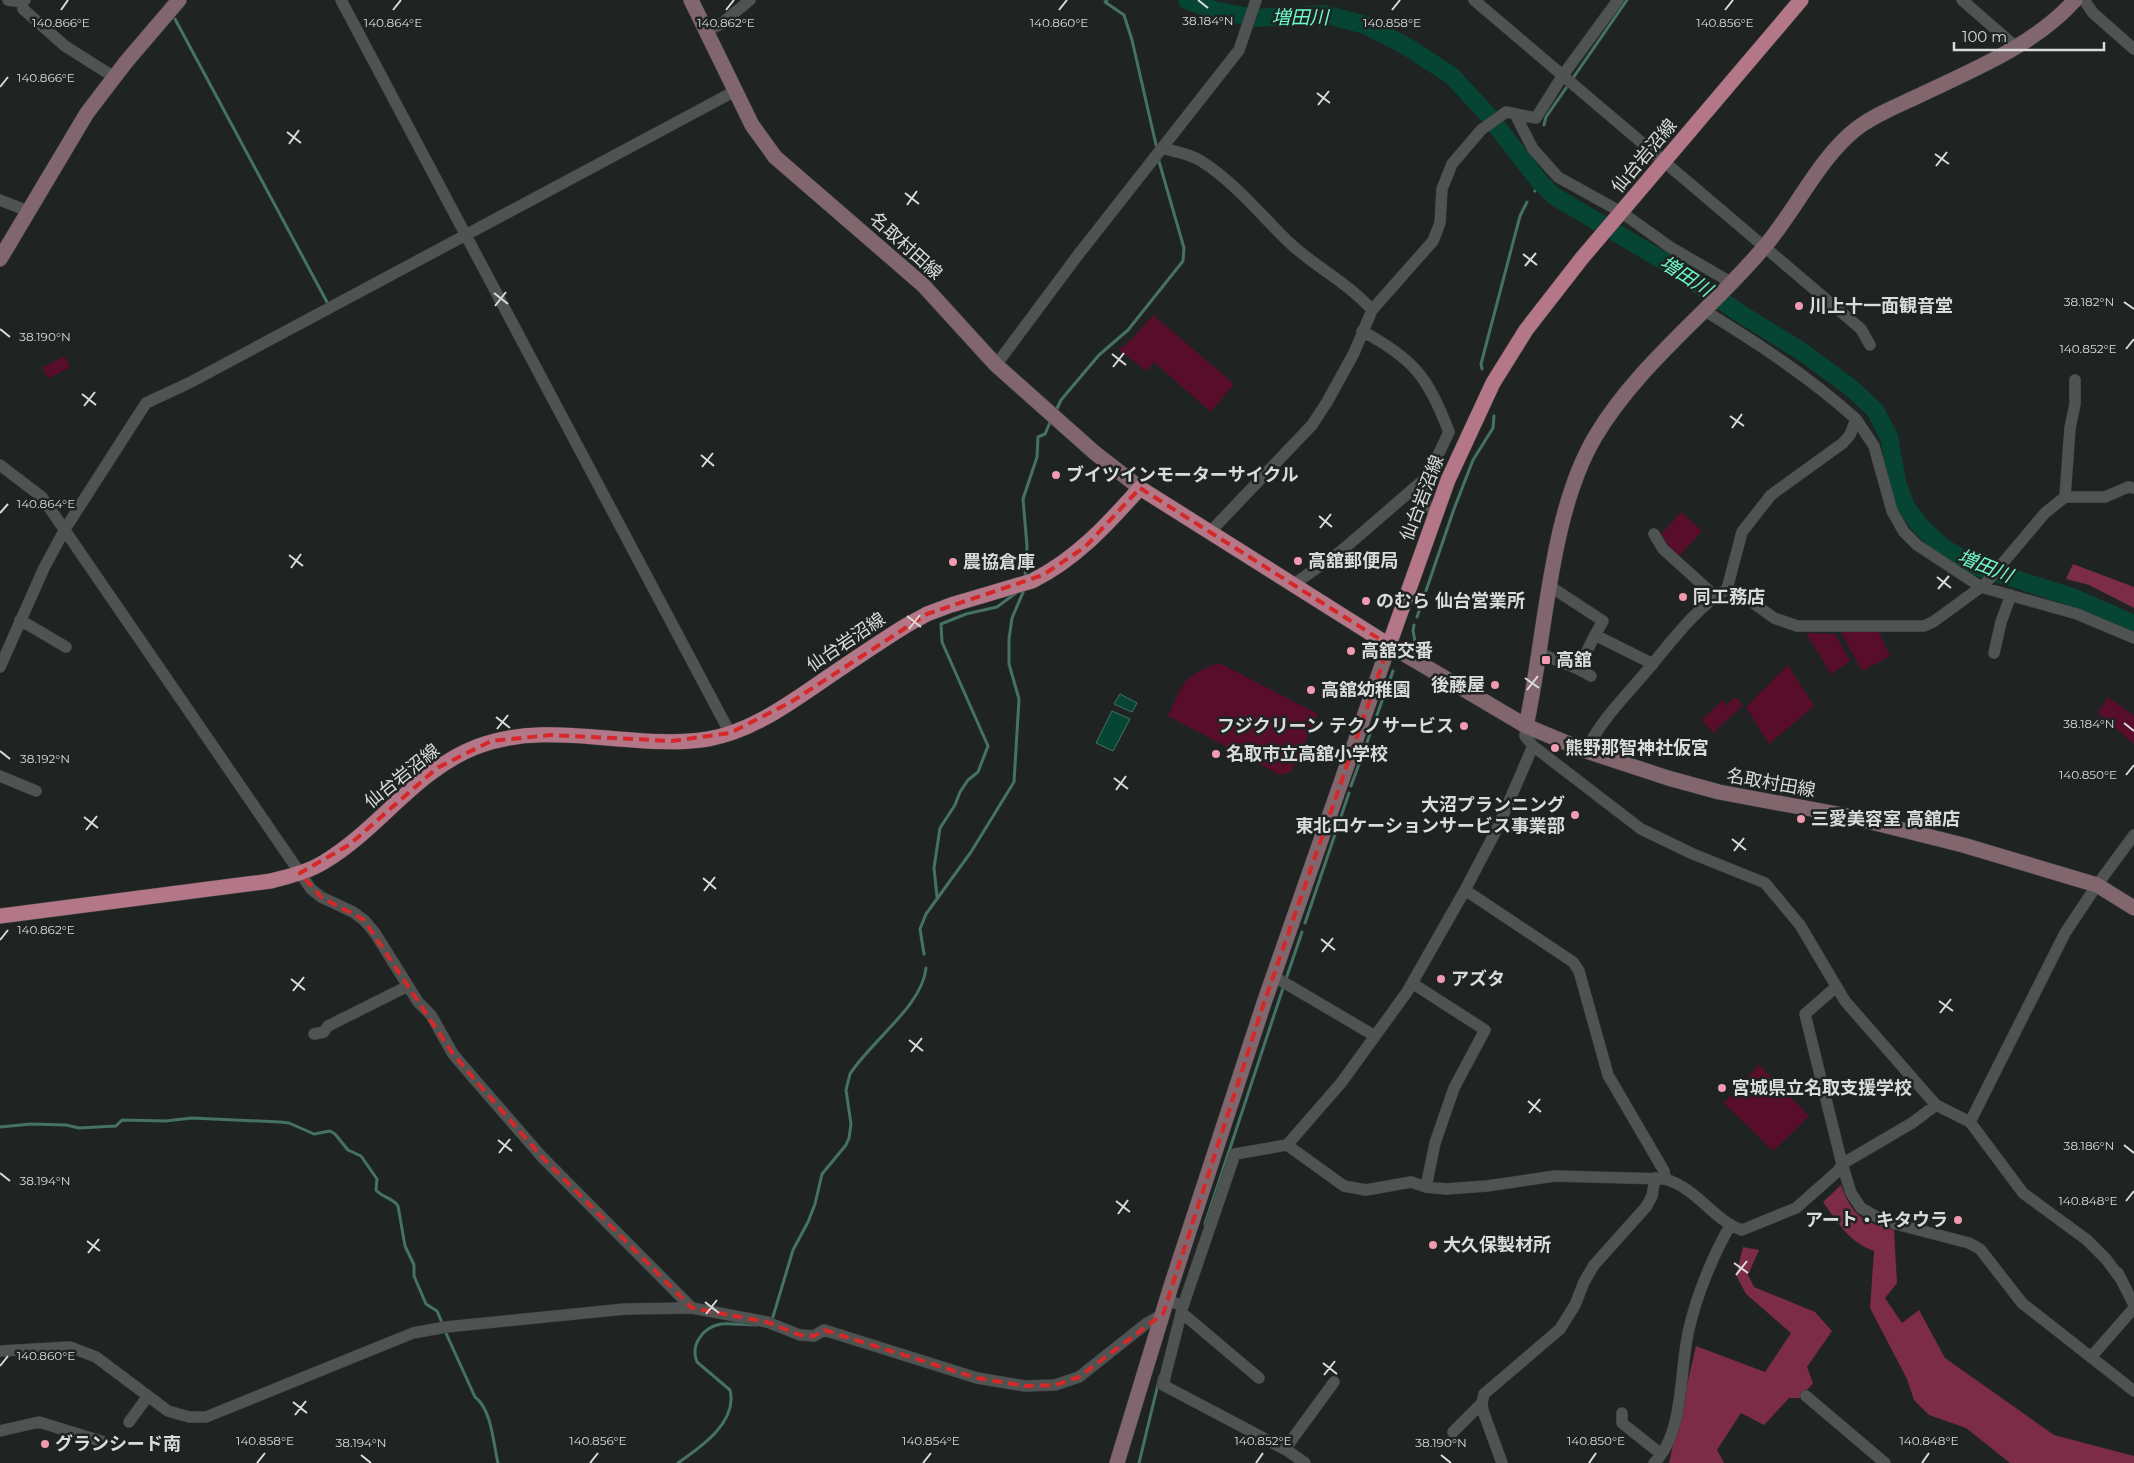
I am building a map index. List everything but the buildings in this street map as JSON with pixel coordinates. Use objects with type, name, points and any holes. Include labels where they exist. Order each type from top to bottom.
[{"type":"main road","name":"仙台岩沼線","points":[[1389,645],[1435,514],[1476,416],[1526,330],[1597,240],[1801,0]]},
{"type":"main road","name":"仙台岩沼線","points":[[0,916],[271,881],[300,873],[323,863],[349,845],[437,768],[460,754],[491,741],[551,735],[672,741],[709,739],[730,733],[757,722],[791,702],[907,624],[927,614],[1032,581],[1067,561],[1085,547],[1140,488]]},
{"type":"main road","points":[[1140,488],[1389,645]]},
{"type":"street","points":[[8,0],[23,1],[23,9],[65,46],[114,77]]},
{"type":"street","points":[[0,259],[87,113],[114,77],[179,0]]},
{"type":"street","points":[[341,0],[730,733]]},
{"type":"street","name":"名取村田線","points":[[691,0],[713,28],[735,91],[757,133],[775,156],[923,285],[996,365],[1140,488]]},
{"type":"street","points":[[713,28],[750,0]]},
{"type":"street","points":[[996,365],[1239,50],[1248,29],[1256,0]]},
{"type":"street","points":[[1474,0],[1861,328],[1870,345]]},
{"type":"street","points":[[1210,532],[1312,425],[1328,402],[1354,353],[1372,310],[1433,242],[1440,223],[1442,189],[1445,177],[1452,164],[1481,130],[1511,113],[1536,118],[1568,80],[1618,0]]},
{"type":"street","points":[[1962,0],[2015,46]]},
{"type":"street","points":[[2075,0],[2038,33],[1877,115],[1856,129],[1840,144],[1766,246],[1630,389],[1587,451],[1575,480],[1564,519],[1525,736],[1533,746],[1641,829],[1693,854],[1765,883],[1800,926],[1836,987],[1857,1016],[1936,1105],[1970,1122],[2023,1193],[2087,1240],[2099,1243],[2109,1251],[2134,1307],[2092,1356]]},
{"type":"street","points":[[2084,0],[2093,13],[2134,49]]},
{"type":"street","points":[[0,667],[20,620],[65,530],[146,403],[735,91]]},
{"type":"street","points":[[1511,113],[1533,149],[1558,177],[1620,213],[1670,248],[1730,285]]},
{"type":"street","points":[[1159,152],[1188,154],[1202,161],[1250,202],[1293,246],[1321,270],[1347,286],[1372,310]]},
{"type":"street","points":[[0,200],[28,211]]},
{"type":"street","points":[[1706,310],[1775,354],[1822,388],[1856,419],[1874,446],[1892,511],[1904,532],[1932,556],[1983,586],[2077,614],[2134,638]]},
{"type":"street","points":[[1362,331],[1391,346],[1420,372],[1438,402],[1449,432],[1428,476],[1422,500],[1435,514]]},
{"type":"street","points":[[2065,497],[2070,426],[2075,404],[2074,380]]},
{"type":"street","points":[[1586,750],[1599,728],[1680,630],[1715,596],[1727,589],[1742,532],[1771,495],[1844,443],[1850,435],[1856,419]]},
{"type":"street","points":[[0,465],[42,497],[311,888],[322,897],[354,912],[364,920],[375,933],[418,1002],[430,1015],[453,1054],[542,1157],[692,1308]]},
{"type":"street","points":[[1294,584],[1340,552],[1428,476]]},
{"type":"street","points":[[1727,589],[1741,594],[1774,618],[1797,626],[1913,627],[1933,622],[1983,586],[2045,513],[2065,497],[2105,497],[2128,487],[2134,488]]},
{"type":"street","points":[[1654,534],[1663,550],[1715,596]]},
{"type":"street","points":[[1551,587],[1603,621],[1578,669]]},
{"type":"street","points":[[1994,653],[2001,622],[2011,595]]},
{"type":"street","points":[[20,620],[66,647]]},
{"type":"street","points":[[1595,635],[1653,664]]},
{"type":"street","points":[[1305,1463],[1287,1446],[1163,1385],[1175,1307],[1274,976],[1389,645]]},
{"type":"street","name":"名取村田線","points":[[1389,645],[1526,726],[1586,750],[1668,778],[1719,792],[1843,814],[1963,845],[2097,885],[2134,908]]},
{"type":"street","points":[[1540,653],[1591,676]]},
{"type":"street","points":[[1117,1463],[1235,1154],[1288,1146],[1341,1083],[1412,983],[1465,890],[1498,827],[1533,746]]},
{"type":"street","points":[[0,776],[36,791]]},
{"type":"street","points":[[1970,1122],[2065,933],[2134,835]]},
{"type":"street","points":[[1465,890],[1573,962],[1579,971],[1608,1075],[1664,1171],[1646,1207],[1594,1265],[1584,1282],[1576,1305],[1560,1329],[1488,1388],[1484,1394],[1482,1403],[1502,1463]]},
{"type":"street","points":[[1274,976],[1375,1036]]},
{"type":"street","points":[[1412,983],[1485,1030],[1454,1088],[1435,1142],[1426,1188]]},
{"type":"street","points":[[314,1034],[324,1032],[328,1026],[408,986]]},
{"type":"street","points":[[1836,987],[1805,1014],[1842,1164],[1851,1193],[1861,1208],[1884,1221],[1969,1243],[1980,1249],[2022,1303],[2092,1356],[2134,1391]]},
{"type":"street","points":[[1288,1146],[1344,1186],[1366,1190],[1411,1182],[1426,1188],[1446,1189],[1486,1186],[1554,1176],[1660,1178],[1676,1182],[1730,1226],[1742,1230],[1796,1208],[1838,1171],[1842,1164],[1912,1123],[1936,1105]]},
{"type":"street","points":[[1622,1413],[1622,1423],[1658,1459],[1669,1443],[1675,1422],[1689,1328],[1714,1253],[1730,1226]]},
{"type":"street","points":[[0,1352],[70,1347],[96,1357],[168,1411],[189,1417],[206,1417],[413,1333],[625,1309],[692,1308],[771,1323],[800,1335],[818,1334],[824,1330],[880,1346],[936,1367],[976,1378],[1024,1386],[1055,1385],[1079,1377],[1147,1323],[1175,1307]]},
{"type":"street","points":[[1175,1307],[1259,1378]]},
{"type":"street","points":[[1287,1446],[1334,1382]]},
{"type":"street","points":[[129,1422],[148,1396]]},
{"type":"street","points":[[1806,1396],[1885,1463]]},
{"type":"street","points":[[1453,1432],[1482,1403]]},
{"type":"street","points":[[0,1431],[40,1422],[104,1442]]},
{"type":"highlighted area","points":[[1140,488],[1389,645],[1264,1003],[1163,1314],[1079,1377],[1055,1385],[1025,1386],[977,1378],[824,1330],[814,1336],[800,1335],[767,1322],[692,1308],[542,1157],[453,1054],[364,920],[321,897],[300,873],[349,845],[437,768],[491,741],[551,735],[672,741],[730,733],[791,702],[927,614],[1043,575],[1085,547]]},
{"type":"shaded area","points":[[1153,315],[1234,384],[1211,412],[1154,362],[1147,371],[1119,350],[1134,337]]},
{"type":"shaded area","points":[[65,356],[70,367],[48,379],[42,368]]},
{"type":"shaded area","points":[[1681,512],[1702,531],[1679,556],[1670,548],[1661,534]]},
{"type":"shaded area","points":[[2073,564],[2134,587],[2134,608],[2089,585],[2066,579]]},
{"type":"shaded area","points":[[1840,630],[1879,632],[1890,656],[1862,671]]},
{"type":"shaded area","points":[[1806,633],[1835,634],[1850,661],[1831,674]]},
{"type":"shaded area","points":[[1219,663],[1318,714],[1291,772],[1280,775],[1168,716],[1181,688],[1186,682],[1198,672]]},
{"type":"shaded area","points":[[1788,665],[1814,706],[1769,744],[1746,707]]},
{"type":"shaded area","points":[[1120,694],[1137,703],[1132,712],[1114,704]]},
{"type":"shaded area","points":[[1735,697],[1743,705],[1713,733],[1702,720],[1723,700],[1727,705]]},
{"type":"shaded area","points":[[2108,697],[2134,716],[2134,744],[2098,713]]},
{"type":"shaded area","points":[[1112,711],[1130,719],[1113,751],[1096,743]]},
{"type":"shaded area","points":[[1759,1065],[1809,1116],[1773,1151],[1724,1103]]},
{"type":"shaded area","points":[[1841,1185],[1854,1211],[1874,1224],[1894,1230],[1897,1283],[1885,1298],[1902,1323],[1919,1310],[1945,1358],[2054,1435],[2134,1456],[2134,1463],[2010,1463],[1966,1428],[1929,1415],[1914,1400],[1907,1379],[1870,1308],[1874,1251],[1851,1237],[1839,1225],[1823,1202]]},
{"type":"shaded area","points":[[1743,1247],[1759,1250],[1748,1275],[1754,1287],[1815,1312],[1832,1331],[1807,1367],[1813,1383],[1800,1398],[1789,1398],[1764,1425],[1741,1413],[1717,1450],[1724,1463],[1669,1463],[1696,1346],[1765,1372],[1791,1333],[1746,1294],[1736,1275]]},
{"type":"waterway","points":[[1107,0],[1105,2],[1124,15],[1132,40],[1157,149]]},
{"type":"waterway","name":"増田川","points":[[1187,0],[1213,10],[1256,18],[1324,14],[1365,25],[1406,46],[1452,76],[1488,115],[1540,182],[1554,196],[1667,263],[1741,314],[1801,351],[1850,387],[1875,410],[1889,437],[1897,482],[1906,507],[1922,528],[1944,548],[1975,566],[2072,597],[2134,624]]},
{"type":"waterway","points":[[1544,125],[1546,117],[1627,0]]},
{"type":"waterway","points":[[175,19],[327,302]]},
{"type":"waterway","points":[[1055,413],[1061,400],[1099,355],[1128,330],[1183,261],[1184,248],[1158,158]]},
{"type":"waterway","points":[[1535,191],[1540,182]]},
{"type":"waterway","points":[[1482,369],[1481,364],[1520,216],[1527,202]]},
{"type":"waterway","points":[[1417,617],[1454,509],[1473,460],[1493,428],[1494,416]]},
{"type":"waterway","points":[[1025,578],[1027,546],[1023,499],[1037,457],[1038,437],[1045,434],[1051,420]]},
{"type":"waterway","points":[[924,954],[920,929],[926,914],[971,852],[1014,782],[1019,699],[1009,664],[1009,639],[1012,618],[1024,590]]},
{"type":"waterway","points":[[937,897],[934,868],[940,828],[968,780],[978,772],[988,746],[942,642],[941,624],[966,614],[997,607],[1016,593]]},
{"type":"waterway","points":[[1414,625],[1413,631],[1416,646]]},
{"type":"waterway","points":[[1351,786],[1393,671]]},
{"type":"waterway","points":[[1305,923],[1349,793]]},
{"type":"waterway","points":[[1286,979],[1302,932]]},
{"type":"waterway","points":[[772,1320],[793,1250],[815,1204],[822,1174],[846,1145],[849,1138],[851,1124],[846,1090],[850,1074],[916,996],[923,982],[926,968]]},
{"type":"waterway","points":[[1205,1224],[1284,985]]},
{"type":"waterway","points":[[0,1127],[31,1124],[66,1125],[79,1128],[116,1126],[122,1120],[165,1121],[192,1118],[289,1123],[314,1134],[330,1131],[335,1134],[348,1150],[361,1156],[377,1179],[376,1190],[398,1206],[405,1246],[414,1265],[414,1276],[426,1304],[437,1311],[443,1325]]},
{"type":"waterway","points":[[678,1463],[716,1432],[723,1423],[731,1402],[730,1390],[697,1362],[695,1356],[697,1343],[709,1329],[721,1324],[757,1325]]},
{"type":"waterway","points":[[445,1331],[475,1397],[485,1410],[491,1427],[498,1463]]},
{"type":"waterway","points":[[1139,1463],[1160,1376]]},
{"type":"place","name":"川上十一面観音堂","points":[[1799,306]]},
{"type":"place","name":"ブイツインモーターサイクル","points":[[1056,475]]},
{"type":"place","name":"高舘郵便局","points":[[1298,561]]},
{"type":"place","name":"農協倉庫","points":[[953,562]]},
{"type":"place","name":"同工務店","points":[[1683,597]]},
{"type":"place","name":"のむら 仙台営業所","points":[[1366,601]]},
{"type":"place","name":"高舘交番","points":[[1351,651]]},
{"type":"place","name":"高舘","points":[[1546,660]]},
{"type":"place","name":"後藤屋","points":[[1495,685]]},
{"type":"place","name":"高舘幼稚園","points":[[1311,690]]},
{"type":"place","name":"フジクリーン テクノサービス","points":[[1464,726]]},
{"type":"place","name":"熊野那智神社仮宮","points":[[1555,748]]},
{"type":"place","name":"名取市立高舘小学校","points":[[1216,754]]},
{"type":"place","name":"大沼プランニング 東北ロケーションサービス事業部","points":[[1575,815]]},
{"type":"place","name":"三愛美容室 高舘店","points":[[1801,819]]},
{"type":"place","name":"アズタ","points":[[1441,979]]},
{"type":"place","name":"宮城県立名取支援学校","points":[[1722,1088]]},
{"type":"place","name":"アート・キタウラ","points":[[1958,1220]]},
{"type":"place","name":"大久保製材所","points":[[1433,1245]]},
{"type":"place","name":"グランシード南","points":[[45,1444]]}]
